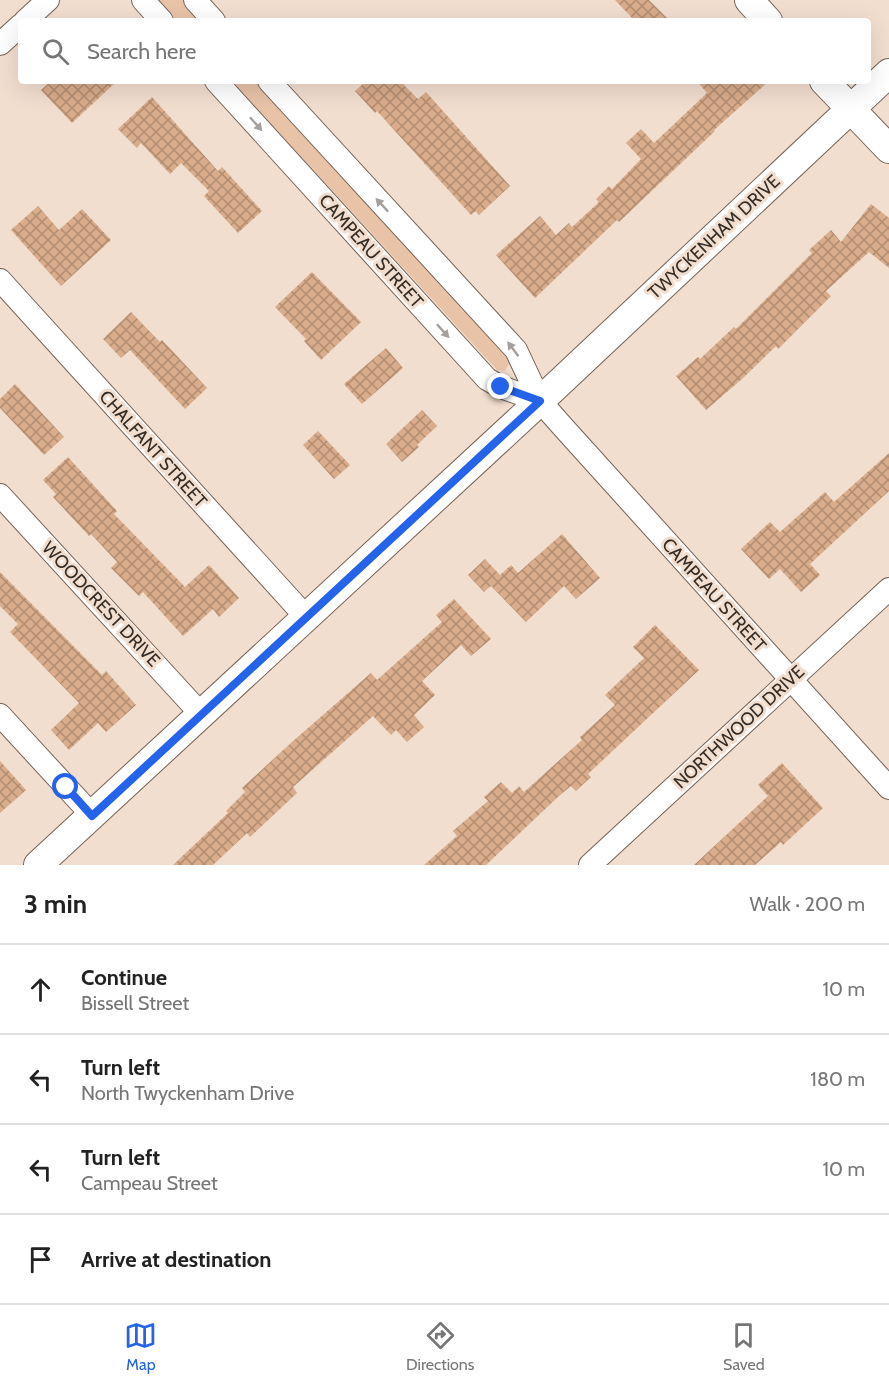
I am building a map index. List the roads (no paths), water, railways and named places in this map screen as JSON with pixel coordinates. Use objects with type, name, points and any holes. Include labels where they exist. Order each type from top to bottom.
[{"type":"street","points":[[28,18],[48,0]]},
{"type":"street","points":[[143,0],[159,18]]},
{"type":"street","points":[[195,0],[211,18]]},
{"type":"street","points":[[749,0],[765,18]]},
{"type":"street","points":[[0,44],[18,28]]},
{"type":"street","name":"TWYCKENHAM DRIVE","points":[[38,865],[540,401],[889,73]]},
{"type":"street","name":"CAMPEAU STREET","points":[[219,84],[487,379],[501,387],[540,401]]},
{"type":"street","name":"CAMPEAU STREET","points":[[272,84],[516,350],[540,401],[889,788]]},
{"type":"street","points":[[827,84],[889,149]]},
{"type":"street","name":"CHALFANT STREET","points":[[0,280],[306,617]]},
{"type":"street","name":"WOODCREST DRIVE","points":[[0,495],[201,714]]},
{"type":"street","name":"NORTHWOOD DRIVE","points":[[590,865],[889,589]]},
{"type":"street","points":[[0,715],[92,816]]}]
